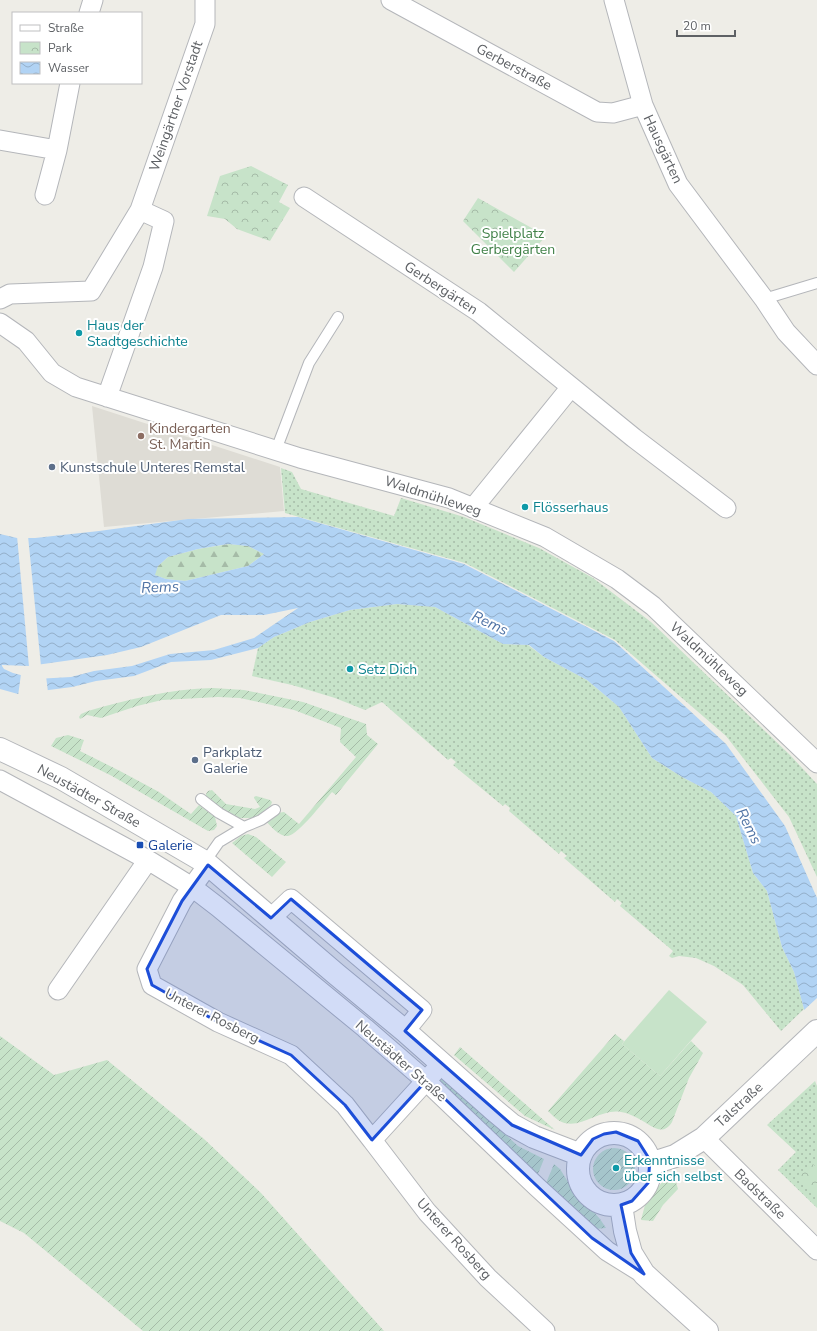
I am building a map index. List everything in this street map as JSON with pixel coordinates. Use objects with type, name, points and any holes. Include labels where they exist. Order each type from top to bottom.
[{"type":"street","points":[[89,12],[93,0]]},
{"type":"street","name":"Weingärtner Vorstadt","points":[[0,297],[10,294],[91,290],[140,210],[205,24],[205,0]]},
{"type":"street","name":"Gerberstraße","points":[[391,0],[597,112],[613,113],[643,105]]},
{"type":"street","name":"Hausgärten","points":[[614,0],[643,105],[678,184],[764,299],[786,332],[817,365]]},
{"type":"street","points":[[45,195],[57,150],[70,84]]},
{"type":"street","points":[[0,140],[57,150]]},
{"type":"street","name":"Gerbergärten","points":[[304,197],[479,312],[634,438],[726,508]]},
{"type":"street","points":[[107,397],[153,267],[164,221],[140,210]]},
{"type":"street","name":"Waldmühleweg","points":[[0,323],[26,341],[52,373],[76,387],[300,458],[449,498],[545,537],[591,563],[653,606],[817,763]]},
{"type":"street","points":[[473,508],[571,387]]},
{"type":"street","name":"Neustädter Straße","points":[[0,749],[61,778],[207,864],[405,1031],[512,1125],[534,1137],[581,1155]]},
{"type":"street","name":"Neustädter Straße","points":[[0,780],[148,860],[187,894],[218,907],[365,1028],[426,1081],[592,1238],[607,1251],[644,1274],[707,1331]]},
{"type":"street","points":[[58,990],[148,860]]},
{"type":"street","name":"Unterer Rosberg","points":[[207,864],[187,894],[147,969],[152,985],[218,1022],[291,1056],[345,1105],[427,1212],[488,1278],[545,1331]]},
{"type":"street","name":"Talstraße","points":[[650,1164],[675,1156],[704,1138],[817,1030]]},
{"type":"street","points":[[372,1140],[442,1064]]},
{"type":"street","points":[[616,1132],[628,1135],[638,1141],[646,1149],[650,1164],[651,1172],[648,1183],[642,1193],[632,1201],[621,1205],[608,1205],[596,1201],[587,1193],[580,1183],[578,1171],[579,1159],[585,1148],[594,1139],[604,1134],[616,1132]]},
{"type":"street","name":"Badstraße","points":[[704,1138],[817,1250]]},
{"type":"street","name":"Neustädter Straße","points":[[621,1205],[630,1253],[644,1274]]},
{"type":"lane","points":[[764,299],[817,283]]},
{"type":"lane","points":[[276,450],[309,363],[338,317]]},
{"type":"lane","points":[[201,799],[219,813],[244,827]]},
{"type":"lane","points":[[207,864],[219,842],[244,827],[261,820],[275,810]]},
{"type":"highlighted area","points":[[208,865],[271,918],[291,899],[422,1010],[405,1031],[512,1125],[581,1155],[593,1139],[604,1134],[616,1132],[638,1141],[650,1160],[648,1183],[632,1201],[621,1205],[631,1253],[644,1274],[592,1238],[426,1081],[372,1140],[345,1105],[291,1055],[218,1022],[152,985],[147,969],[182,901]]},
{"type":"shaded area","name":"Kindergarten St. Martin","points":[[92,406],[280,467],[284,511],[104,527]]},
{"type":"green space","points":[[251,166],[288,185],[279,202],[290,208],[270,241],[237,229],[225,219],[207,216],[220,176]]},
{"type":"green space","name":"Spielplatz Gerbergärten","points":[[478,198],[546,236],[514,272],[463,221]]},
{"type":"green space","points":[[281,468],[292,472],[301,489],[394,516],[401,498],[464,517],[539,548],[593,578],[651,622],[790,755],[817,784],[817,877],[789,817],[726,736],[615,640],[465,563],[285,513]]},
{"type":"green space","points":[[229,544],[248,546],[264,554],[248,566],[185,581],[166,579],[154,575],[158,566],[168,557],[198,549]]},
{"type":"green space","points":[[397,604],[435,607],[503,644],[528,645],[544,657],[587,680],[619,707],[652,758],[682,777],[711,792],[736,816],[753,873],[767,891],[782,947],[794,972],[804,1009],[781,1031],[743,985],[714,966],[696,958],[679,956],[672,958],[669,956],[673,951],[620,906],[622,903],[617,899],[615,902],[564,858],[567,856],[561,851],[559,854],[509,811],[510,808],[505,804],[503,806],[453,765],[456,762],[451,758],[448,760],[382,702],[365,710],[335,698],[292,685],[252,676],[258,648],[274,637],[310,622],[350,610]]},
{"type":"green space","points":[[213,688],[244,690],[303,702],[366,724],[367,735],[378,744],[336,795],[332,792],[298,830],[293,834],[285,836],[276,831],[266,821],[277,813],[284,812],[299,824],[356,757],[340,742],[341,728],[294,710],[240,698],[218,697],[162,700],[137,706],[101,718],[87,715],[80,719],[79,717],[81,714],[88,711],[135,699],[181,690]]},
{"type":"green space","points":[[68,735],[84,740],[80,751],[159,792],[191,814],[199,805],[215,817],[217,826],[214,830],[208,831],[112,776],[51,746],[56,738]]},
{"type":"green space","points":[[212,790],[226,804],[255,809],[260,807],[254,798],[256,796],[272,802],[271,805],[257,818],[236,818],[206,798],[208,791]]},
{"type":"green space","points":[[248,834],[256,837],[286,862],[272,877],[232,843],[241,836]]},
{"type":"green space","points":[[669,990],[707,1022],[660,1076],[622,1044]]},
{"type":"green space","points":[[615,1034],[624,1041],[622,1044],[660,1076],[691,1041],[703,1053],[689,1078],[672,1122],[665,1129],[657,1129],[633,1116],[621,1112],[605,1113],[573,1124],[558,1120],[548,1111]]},
{"type":"green space","points":[[0,1036],[54,1075],[107,1060],[204,1139],[261,1193],[384,1331],[143,1331],[24,1233],[0,1221]]},
{"type":"green space","points":[[460,1047],[555,1130],[525,1116],[454,1055]]},
{"type":"green space","points":[[441,1075],[518,1146],[544,1159],[538,1174],[437,1081]]},
{"type":"green space","points":[[815,1081],[817,1086],[817,1208],[778,1170],[796,1152],[767,1125]]},
{"type":"green space","points":[[610,1148],[618,1148],[626,1151],[632,1157],[635,1169],[632,1181],[626,1187],[618,1190],[610,1190],[602,1187],[596,1181],[593,1173],[593,1165],[596,1157],[602,1151]]},
{"type":"green space","points":[[812,1163],[817,1168],[817,1195],[796,1177]]},
{"type":"green space","points":[[554,1164],[560,1169],[581,1203],[593,1211],[606,1228],[595,1229],[546,1183]]},
{"type":"green space","points":[[674,1175],[678,1189],[663,1205],[653,1221],[641,1220],[645,1205],[658,1187],[664,1180]]},
{"type":"water","name":"Rems","points":[[298,517],[464,564],[614,641],[726,744],[785,826],[817,898],[817,1057],[794,972],[782,947],[767,891],[753,873],[736,816],[711,792],[682,777],[652,758],[619,707],[587,680],[544,657],[529,645],[503,644],[435,607],[397,604],[350,610],[310,622],[274,637],[258,648],[211,660],[171,662],[134,676],[96,681],[72,687],[18,694],[0,689],[0,534],[17,538],[35,538],[188,519]],"holes":[[[228,544],[248,546],[264,554],[248,566],[185,581],[166,579],[155,575],[158,566],[168,557],[198,549]],[[298,608],[254,638],[214,650],[170,654],[132,666],[94,671],[71,677],[36,679],[13,673],[4,669],[2,666],[29,666],[107,655],[141,647],[221,615],[264,615]]]},
{"type":"pier","points":[[17,536],[28,536],[41,666],[29,667]]},
{"type":"pier","points":[[21,674],[36,677],[46,676],[48,692],[18,696]]},
{"type":"pier","points":[[817,998],[817,1059],[815,1057],[803,1011]]},
{"type":"place","name":"Haus der Stadtgeschichte","points":[[79,333]]},
{"type":"place","name":"Kindergarten St. Martin","points":[[141,436]]},
{"type":"place","name":"Kunstschule Unteres Remstal","points":[[52,467]]},
{"type":"place","name":"Flösserhaus","points":[[525,507]]},
{"type":"place","name":"Setz Dich","points":[[350,669]]},
{"type":"place","name":"Parkplatz Galerie","points":[[195,760]]},
{"type":"place","name":"Galerie","points":[[140,845]]},
{"type":"place","name":"Erkenntnisse über sich selbst","points":[[616,1168]]}]
